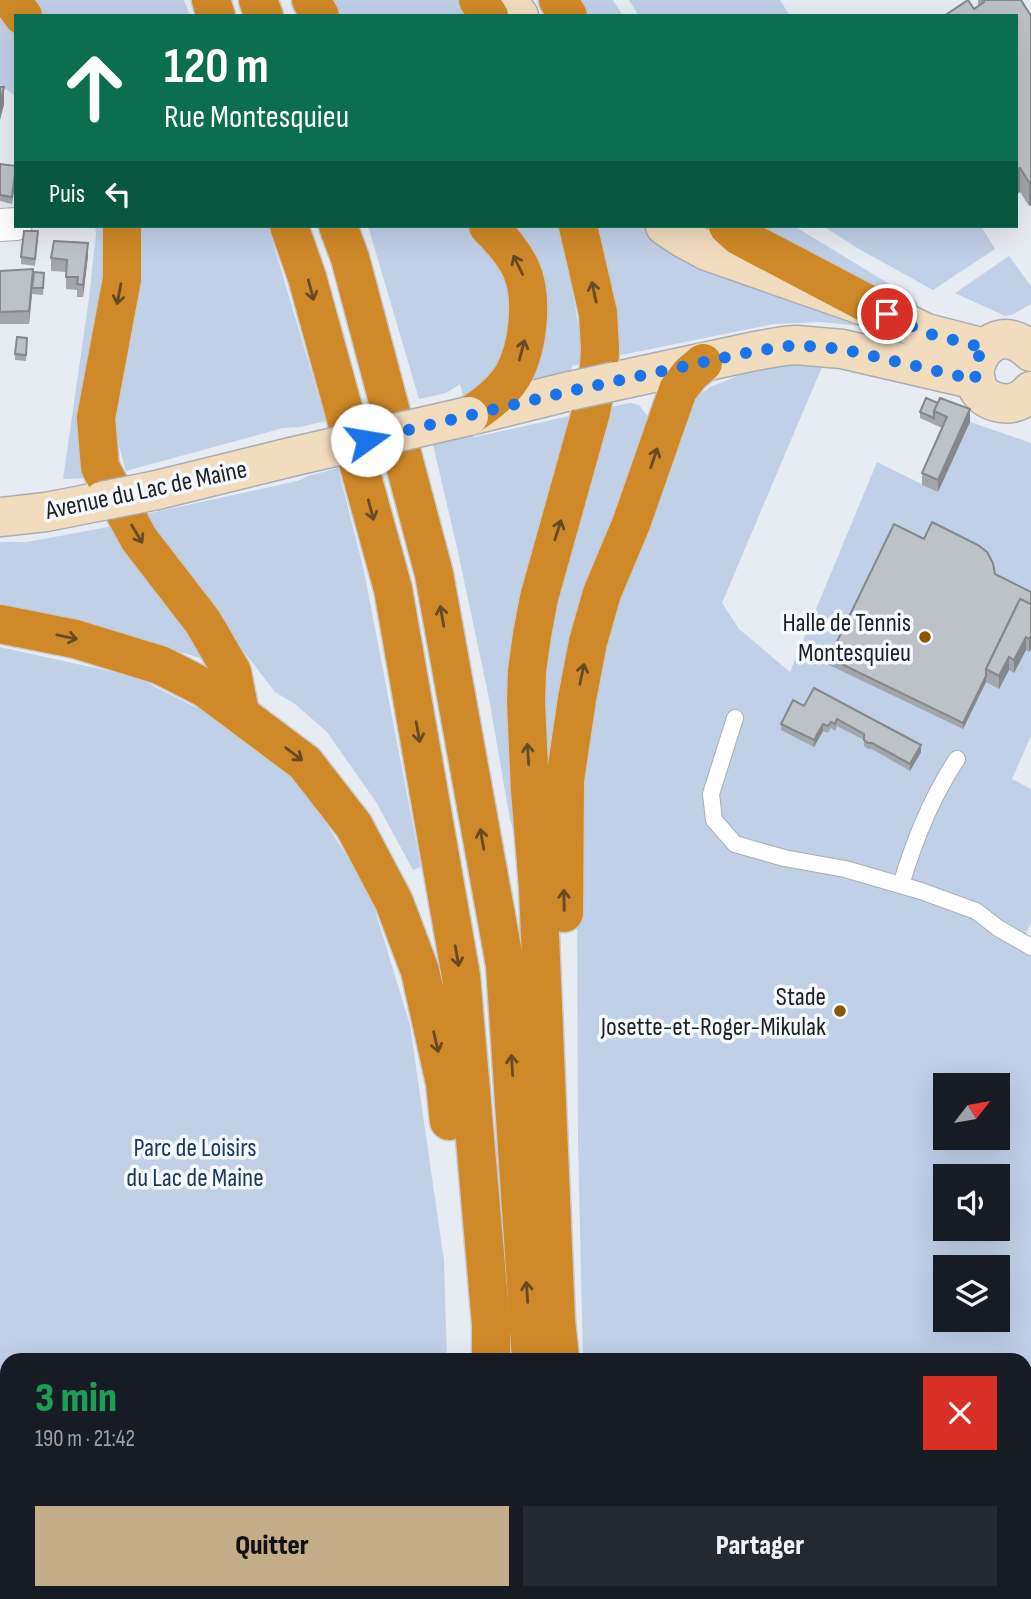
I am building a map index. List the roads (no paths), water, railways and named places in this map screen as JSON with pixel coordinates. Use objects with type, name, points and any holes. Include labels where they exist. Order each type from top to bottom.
[{"type":"highway","points":[[122,228],[122,279],[96,418],[100,467],[139,539],[203,622],[232,672],[240,713]]},
{"type":"highway","points":[[290,228],[307,277],[393,589],[461,976],[491,1324],[491,1353]]},
{"type":"highway","points":[[339,228],[350,258],[434,574],[505,965],[531,1353]]},
{"type":"highway","points":[[469,416],[494,399],[513,374],[521,356],[529,313],[522,271],[508,247],[490,228]]},
{"type":"highway","points":[[560,1353],[556,1320],[538,887],[526,702],[530,647],[540,598],[591,412],[599,367],[598,313],[578,228]]},
{"type":"highway","points":[[730,228],[739,236],[887,314]]},
{"type":"highway","points":[[567,1353],[569,1320],[563,861],[565,780],[579,687],[602,593],[631,524],[678,390],[690,374],[704,363]]},
{"type":"highway","points":[[0,624],[75,639],[160,665],[205,688],[305,763],[354,826],[394,902],[420,971],[445,1083],[461,1212],[470,1353]]},
{"type":"street","points":[[668,228],[707,251],[887,314],[980,364]]},
{"type":"street","points":[[1027,399],[1005,403],[990,399],[984,394],[980,364],[991,343],[1008,340],[1029,346]]},
{"type":"street","name":"Avenue du Lac de Maine","points":[[0,517],[46,512],[157,490],[570,391],[784,346],[827,346],[980,364]]},
{"type":"lane","points":[[735,718],[711,793],[714,820],[735,844],[785,858],[845,869],[976,911],[998,928],[1031,947]]},
{"type":"lane","points":[[901,885],[912,847],[937,792],[957,759]]},
{"type":"place","name":"Halle de Tennis Montesquieu","points":[[925,637]]},
{"type":"place","name":"Stade Josette-et-Roger-Mikulak","points":[[840,1011]]},
{"type":"park label","name":"Parc de Loisirs du Lac de Maine","points":[[195,1162]]}]
